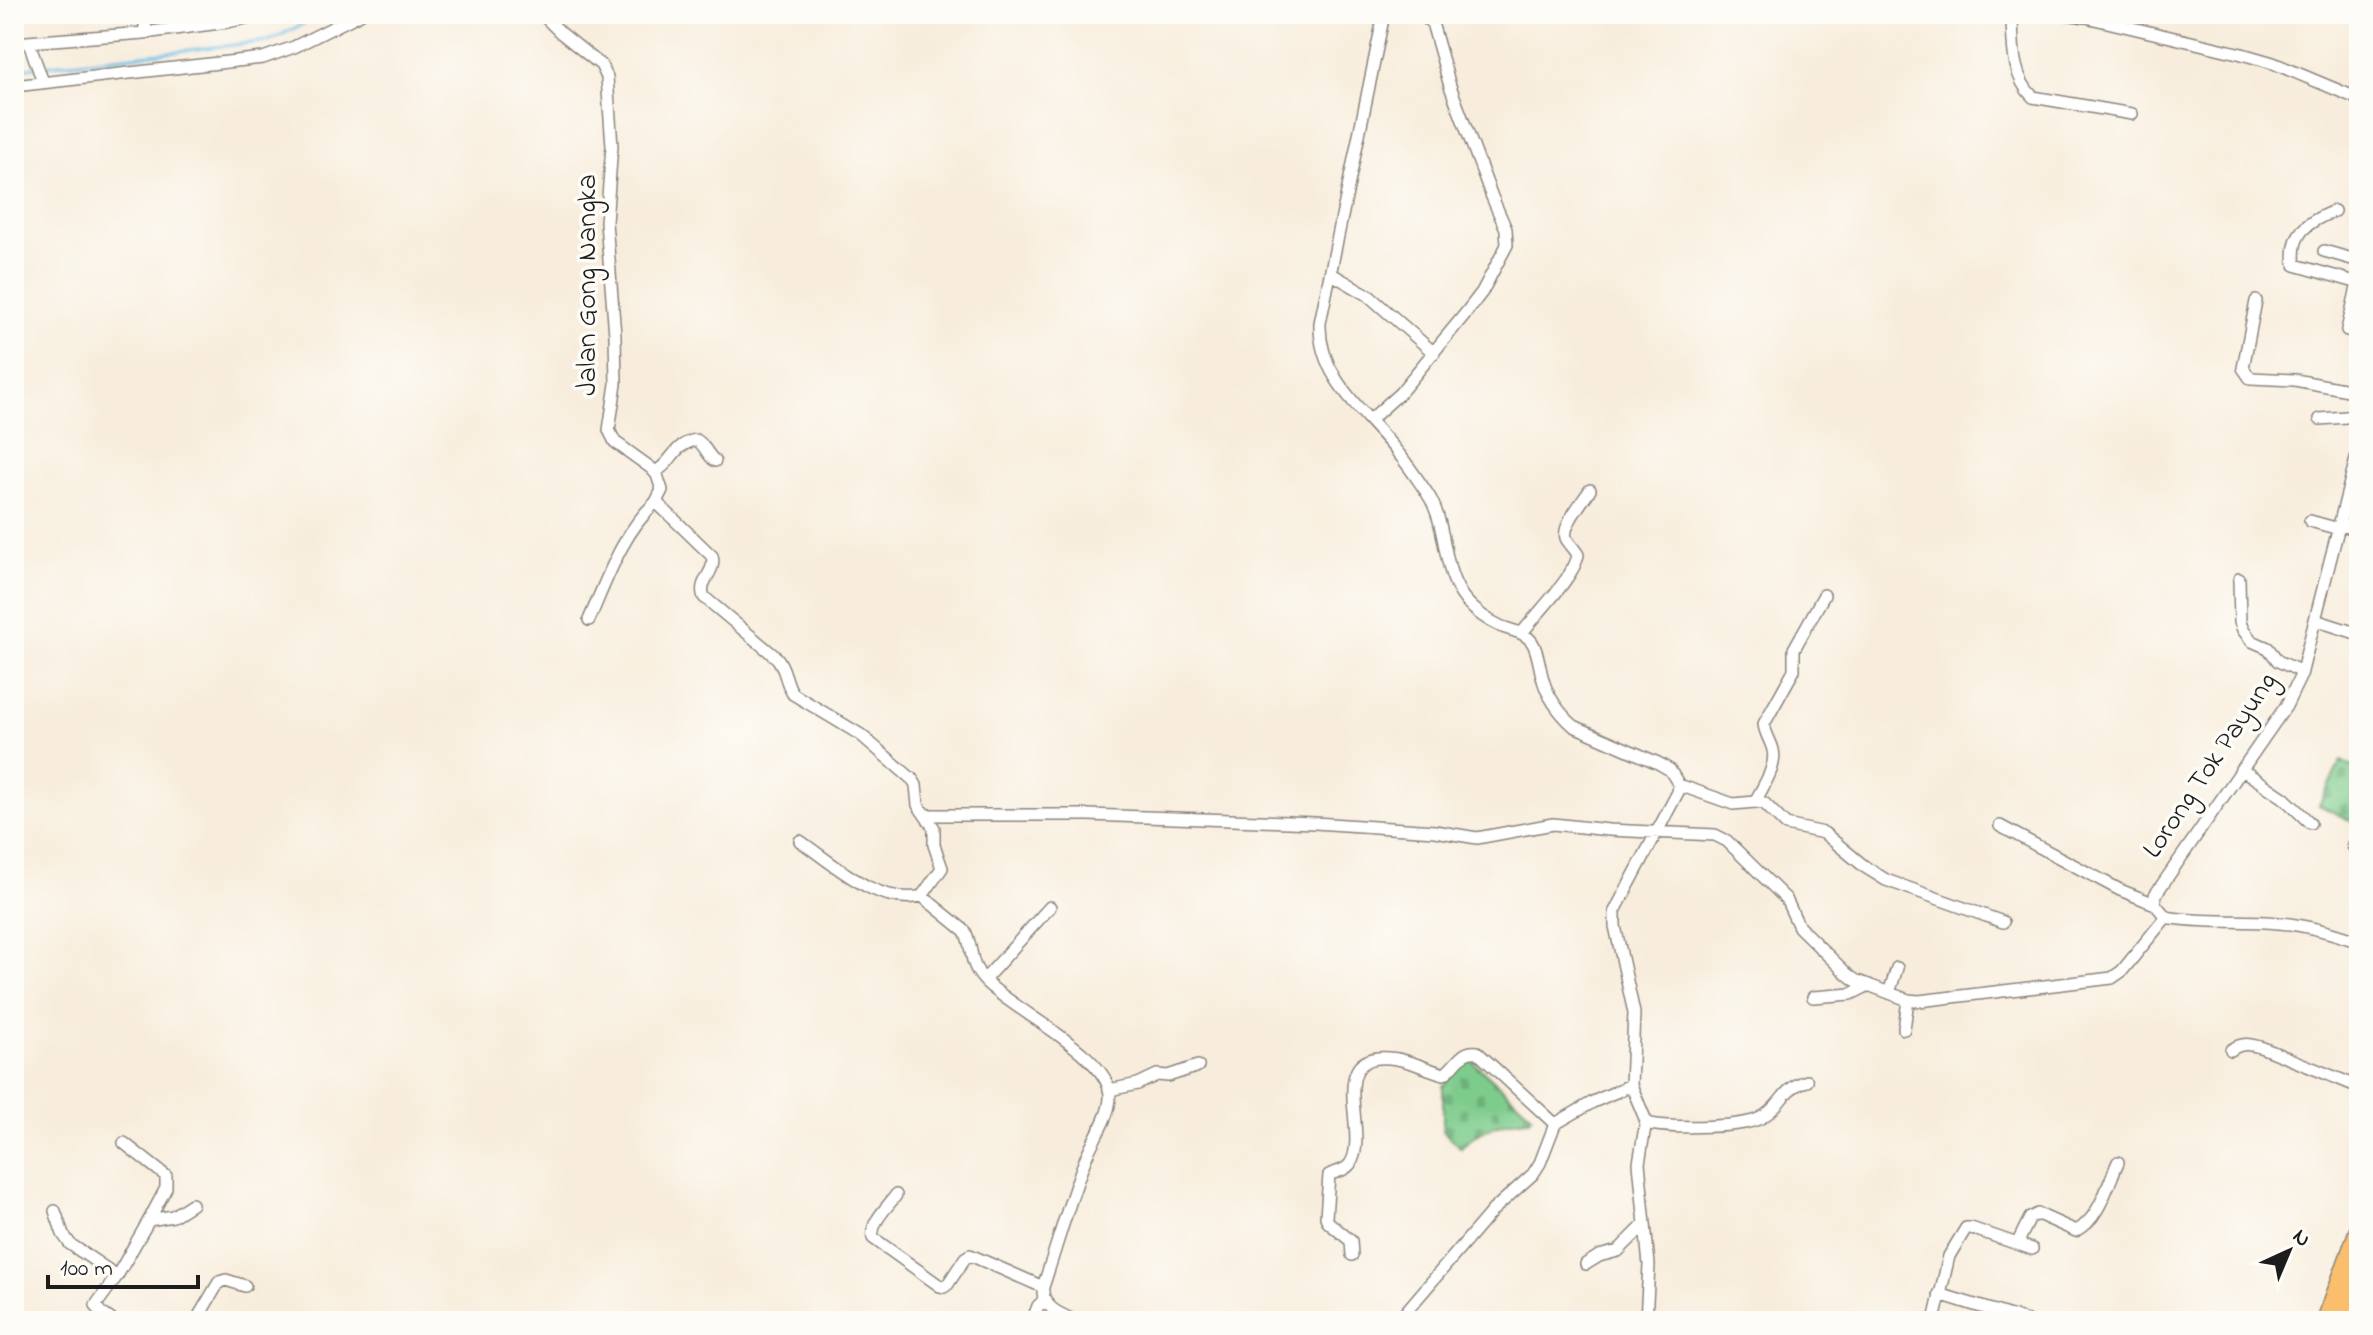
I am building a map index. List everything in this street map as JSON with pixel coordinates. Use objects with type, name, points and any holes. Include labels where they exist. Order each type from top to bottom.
[{"type":"highway","points":[[2326,1321],[2359,1230]]},
{"type":"highway","points":[[2341,1321],[2359,1269]]},
{"type":"street","points":[[144,33],[147,14]]},
{"type":"street","points":[[14,43],[30,46],[144,33],[266,14]]},
{"type":"street","points":[[14,86],[42,79],[263,58],[294,47],[360,14]]},
{"type":"street","name":"Jalan Gong Nangka","points":[[542,14],[601,65],[607,77],[612,146],[606,222],[616,384],[609,430],[615,442],[655,472]]},
{"type":"street","points":[[1384,14],[1320,323],[1327,365],[1340,386],[1400,454],[1435,506],[1451,574],[1461,594],[1476,611],[1530,639],[1535,646],[1545,688],[1569,722],[1658,763],[1670,770],[1679,785],[1614,917],[1634,1013],[1631,1085],[1646,1121],[1639,1163],[1649,1265],[1646,1321]]},
{"type":"street","points":[[1370,420],[1400,393],[1482,292],[1507,245],[1506,229],[1450,86],[1432,23],[1420,14]]},
{"type":"street","points":[[2014,14],[2013,52],[2019,78],[2033,97],[2132,114]]},
{"type":"street","points":[[2065,14],[2242,54],[2273,63],[2359,99]]},
{"type":"street","points":[[30,46],[42,79]]},
{"type":"street","points":[[2334,211],[2302,228],[2293,261],[2307,270],[2359,283],[2347,330]]},
{"type":"street","points":[[2324,251],[2359,261]]},
{"type":"street","points":[[1330,273],[1368,295],[1434,353]]},
{"type":"street","points":[[2256,301],[2243,368],[2250,378],[2295,380],[2359,392]]},
{"type":"street","points":[[2320,419],[2359,416]]},
{"type":"street","points":[[589,620],[620,550],[662,490],[655,472],[665,466],[678,448],[696,440],[702,443],[704,451],[715,461]]},
{"type":"street","name":"Lorong Tok Payung","points":[[2166,917],[2155,904],[2159,886],[2286,706],[2302,672],[2359,447]]},
{"type":"street","points":[[1522,633],[1578,560],[1565,533],[1590,490]]},
{"type":"street","points":[[656,502],[712,556],[714,563],[702,585],[704,597],[777,658],[793,694],[861,735],[910,776],[916,785],[918,805],[934,828],[934,845],[942,865],[926,899]]},
{"type":"street","points":[[2310,521],[2359,530]]},
{"type":"street","points":[[2239,579],[2243,630],[2252,641],[2268,648],[2278,661],[2302,672]]},
{"type":"street","points":[[1755,802],[1773,764],[1773,748],[1764,724],[1794,670],[1794,649],[1824,595]]},
{"type":"street","points":[[2315,620],[2359,634]]},
{"type":"street","points":[[2241,769],[2284,798],[2310,823]]},
{"type":"street","points":[[1679,785],[1733,804],[1755,802],[1769,807],[1789,827],[1824,833],[1886,880],[2003,922]]},
{"type":"street","points":[[927,815],[1088,815],[1315,823],[1435,831],[1477,838],[1553,824],[1709,834],[1723,838],[1786,899],[1802,930],[1847,974],[1908,1000],[2107,980],[2122,971],[2166,917],[2193,922],[2279,922],[2359,942]]},
{"type":"street","points":[[2000,826],[2120,890],[2155,904]]},
{"type":"street","points":[[800,841],[863,885],[890,895],[926,899],[965,931],[969,938],[971,962],[984,980],[1042,1022],[1102,1073],[1111,1097],[1107,1113],[1086,1158],[1043,1287],[1045,1304],[1076,1321]]},
{"type":"street","points":[[984,980],[1050,907]]},
{"type":"street","points":[[1889,993],[1897,968]]},
{"type":"street","points":[[1813,997],[1851,994],[1869,985]]},
{"type":"street","points":[[1904,1029],[1908,1000]]},
{"type":"street","points":[[2231,1050],[2247,1043],[2359,1087]]},
{"type":"street","points":[[1352,1255],[1351,1241],[1328,1222],[1326,1208],[1329,1175],[1345,1169],[1354,1156],[1353,1087],[1363,1061],[1388,1058],[1444,1074],[1465,1053],[1473,1050],[1555,1124]]},
{"type":"street","points":[[1109,1090],[1198,1066]]},
{"type":"street","points":[[1646,1121],[1654,1125],[1693,1127],[1750,1122],[1762,1118],[1773,1109],[1791,1087],[1807,1081]]},
{"type":"street","points":[[1398,1321],[1493,1210],[1533,1174],[1555,1124],[1631,1085]]},
{"type":"street","points":[[113,1321],[96,1305],[117,1276],[166,1188],[166,1176],[124,1143]]},
{"type":"street","points":[[2017,1244],[2030,1218],[2038,1214],[2076,1231],[2085,1226],[2093,1216],[2118,1162]]},
{"type":"street","points":[[896,1195],[875,1223],[873,1238],[940,1286],[948,1284],[970,1255],[1043,1287]]},
{"type":"street","points":[[149,1220],[173,1216],[192,1204]]},
{"type":"street","points":[[55,1211],[65,1239],[117,1276]]},
{"type":"street","points":[[1586,1264],[1599,1256],[1618,1251],[1645,1224]]},
{"type":"street","points":[[1934,1321],[1949,1256],[1966,1228],[2032,1249]]},
{"type":"street","points":[[196,1321],[219,1282],[226,1280],[245,1286]]},
{"type":"street","points":[[1939,1294],[2027,1321]]},
{"type":"street","points":[[1032,1321],[1044,1300]]},
{"type":"green space","points":[[2341,761],[2359,770],[2359,825],[2319,805]]},
{"type":"green space","points":[[1470,1059],[1532,1115],[1530,1119],[1502,1123],[1484,1131],[1461,1148],[1443,1131],[1443,1086],[1464,1061]]},
{"type":"waterway","points":[[42,66],[269,41],[323,14]]},
{"type":"waterway","points":[[14,70],[35,67]]}]
